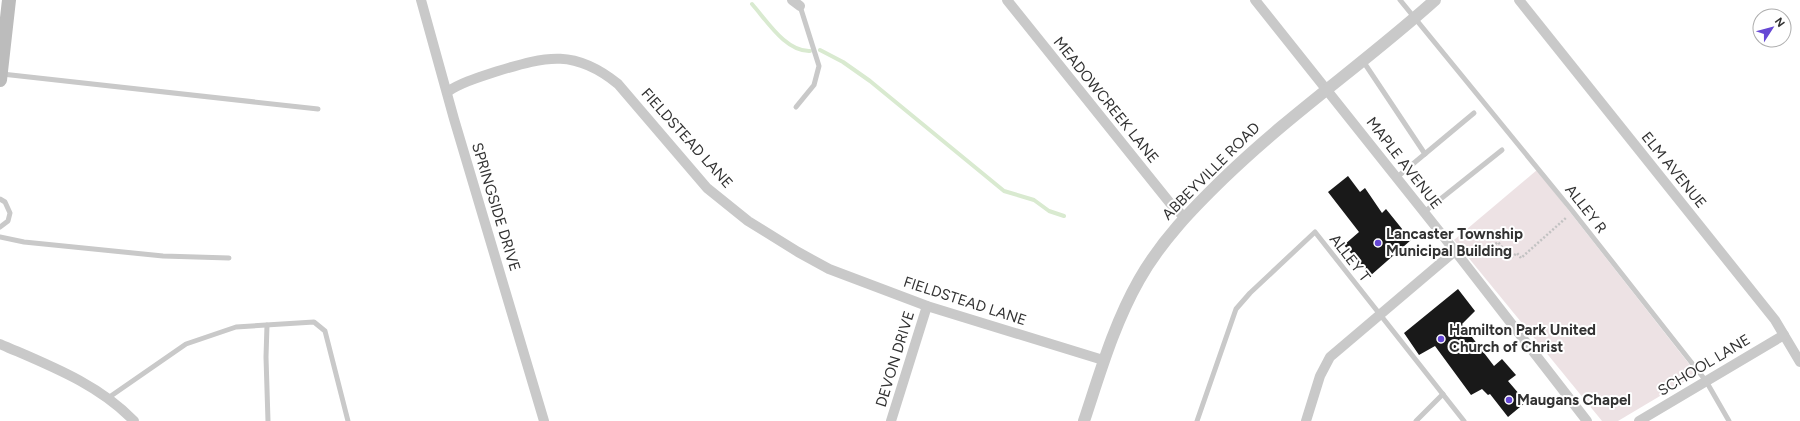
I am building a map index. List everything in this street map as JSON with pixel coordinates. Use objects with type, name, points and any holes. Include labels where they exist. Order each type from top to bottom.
[{"type":"main road","points":[[0,77],[9,0]]},
{"type":"street","name":"SPRINGSIDE DRIVE","points":[[421,0],[544,421]]},
{"type":"street","name":"MEADOWCREEK LANE","points":[[1007,0],[1170,203],[1184,217]]},
{"type":"street","name":"MAPLE AVENUE","points":[[1255,0],[1423,213],[1455,251],[1587,421]]},
{"type":"street","name":"ABBEYVILLE ROAD","points":[[1084,421],[1103,360],[1122,314],[1139,280],[1158,250],[1184,217],[1249,154],[1288,120],[1363,61],[1435,0]]},
{"type":"street","name":"ELM AVENUE","points":[[1519,0],[1775,320],[1800,362]]},
{"type":"street","name":"FIELDSTEAD LANE","points":[[447,92],[470,80],[538,60],[562,58],[592,66],[618,84],[708,188],[748,220],[798,252],[829,269],[927,306],[1103,360]]},
{"type":"street","points":[[1306,421],[1320,376],[1330,357],[1455,251]]},
{"type":"street","name":"DEVON DRIVE","points":[[891,421],[927,306]]},
{"type":"street","name":"SCHOOL LANE","points":[[1639,421],[1784,335]]},
{"type":"street","points":[[0,344],[69,374],[108,398],[134,421]]},
{"type":"lane","name":"ALLEY R","points":[[1400,0],[1414,19],[1440,47],[1560,195],[1706,380],[1729,421]]},
{"type":"lane","points":[[796,3],[819,66],[814,85],[796,107]]},
{"type":"lane","points":[[1363,61],[1425,154]]},
{"type":"lane","points":[[0,77],[318,109]]},
{"type":"lane","points":[[1396,178],[1474,113]]},
{"type":"lane","points":[[1423,213],[1502,150]]},
{"type":"lane","points":[[0,199],[5,202],[10,213],[8,221],[0,227]]},
{"type":"lane","name":"ALLEY T","points":[[1197,421],[1236,310],[1250,293],[1315,232],[1464,421]]},
{"type":"lane","points":[[0,238],[24,242],[163,256],[229,258]]},
{"type":"lane","points":[[108,398],[186,344],[236,327],[314,322],[325,330],[348,421]]},
{"type":"lane","points":[[267,325],[266,357],[268,421]]},
{"type":"lane","points":[[1416,421],[1443,394]]},
{"type":"path","points":[[1482,254],[1498,242],[1511,258],[1517,253],[1520,258],[1571,213]]},
{"type":"shaded area","points":[[1537,170],[1697,374],[1618,421],[1602,421],[1454,240]]},
{"type":"building","name":"Lancaster Township Municipal Building","points":[[1348,176],[1360,192],[1365,188],[1382,213],[1386,209],[1411,240],[1370,276],[1344,245],[1359,232],[1328,192]]},
{"type":"building","name":"Hamilton Park United Church of Christ","points":[[1458,289],[1475,311],[1462,324],[1494,366],[1502,359],[1516,375],[1508,381],[1526,402],[1508,417],[1490,394],[1488,395],[1482,389],[1471,395],[1435,346],[1419,355],[1404,333]]},
{"type":"waterway","points":[[752,4],[785,41],[801,50],[810,51]]},
{"type":"waterway","points":[[820,50],[843,62],[870,81],[1004,191],[1034,200],[1049,211],[1064,216]]},
{"type":"place","name":"Lancaster Township Municipal Building","points":[[1378,243]]},
{"type":"place","name":"Hamilton Park United Church of Christ","points":[[1441,339]]},
{"type":"place","name":"Maugans Chapel","points":[[1509,400]]}]
